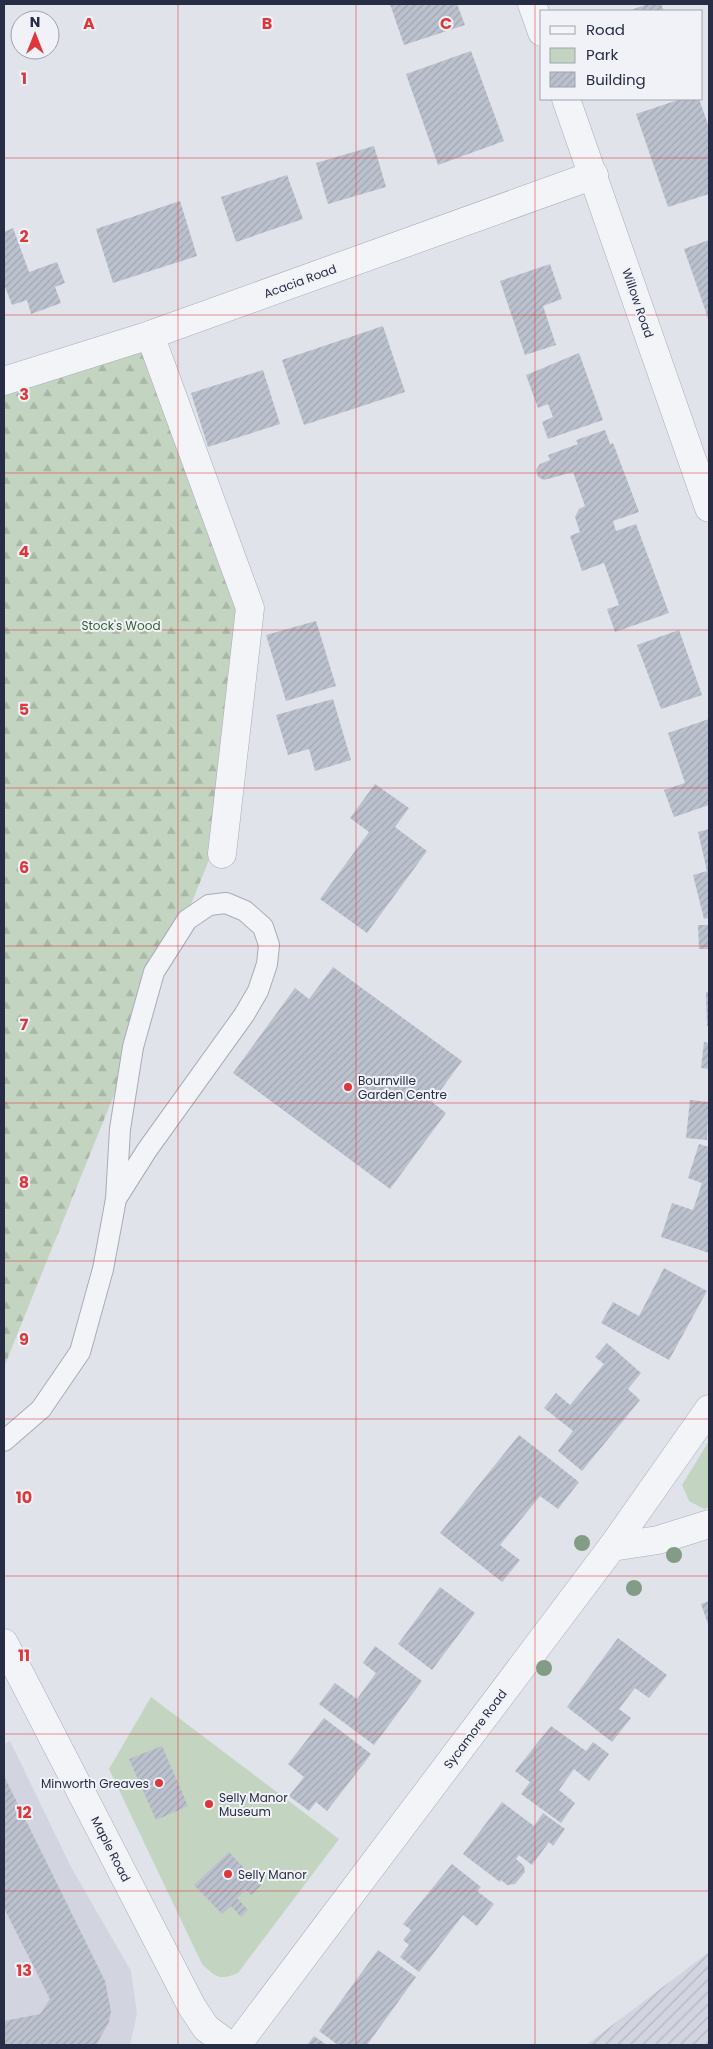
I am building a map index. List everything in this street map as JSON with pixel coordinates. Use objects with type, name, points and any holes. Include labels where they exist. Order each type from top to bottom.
[{"type":"street","points":[[532,4],[540,26]]},
{"type":"street","name":"Willow Road","points":[[566,100],[709,508]]},
{"type":"street","name":"Acacia Road","points":[[4,382],[150,335],[594,175]]},
{"type":"street","points":[[150,335],[250,608],[222,854]]},
{"type":"street","name":"Sycamore Road","points":[[237,2045],[612,1547],[709,1409]]},
{"type":"street","points":[[612,1547],[658,1540],[709,1524]]},
{"type":"street","name":"Maple Road","points":[[4,1643],[192,2007],[206,2028],[229,2045]]},
{"type":"lane","points":[[4,1441],[41,1410],[80,1352],[103,1269],[116,1200],[120,1130],[133,1047],[154,972],[187,920],[209,905],[226,903],[245,912],[263,927],[269,945],[267,964],[258,991],[244,1015],[147,1150],[116,1200]]},
{"type":"shaded area","points":[[10,1741],[71,1867],[131,1971],[137,2014],[130,2045],[4,2045],[4,1744]]},
{"type":"shaded area","points":[[709,1952],[709,2045],[586,2045]]},
{"type":"green space","name":"Stock's Wood","points":[[144,347],[239,610],[213,850],[4,1367],[4,393]]},
{"type":"green space","points":[[709,1441],[709,1507],[704,1509],[689,1501],[682,1485]]},
{"type":"green space","name":"Selly Manor Museum","points":[[151,1697],[339,1839],[238,1973],[227,1977],[214,1975],[202,1964],[109,1769]]},
{"type":"building","points":[[390,4],[457,4],[465,25],[404,45]]},
{"type":"building","points":[[648,4],[661,4],[664,10],[631,10]]},
{"type":"building","points":[[471,51],[504,141],[438,165],[406,74]]},
{"type":"building","points":[[678,100],[699,100],[709,127],[709,194],[668,207],[636,114]]},
{"type":"building","points":[[374,146],[386,187],[328,204],[316,163]]},
{"type":"building","points":[[287,175],[303,219],[236,242],[221,197]]},
{"type":"building","points":[[180,201],[197,256],[113,283],[96,229]]},
{"type":"building","points":[[13,228],[29,272],[57,262],[65,283],[55,287],[61,303],[31,314],[27,300],[12,305],[4,284],[4,232]]},
{"type":"building","points":[[709,240],[709,321],[684,249]]},
{"type":"building","points":[[550,264],[562,299],[543,306],[556,345],[525,355],[500,281]]},
{"type":"building","points":[[383,326],[405,392],[304,425],[282,360]]},
{"type":"building","points":[[579,353],[603,420],[548,439],[542,422],[553,417],[548,404],[538,408],[526,375]]},
{"type":"building","points":[[263,370],[280,424],[208,447],[191,393]]},
{"type":"building","points":[[605,430],[610,444],[613,443],[639,512],[613,521],[616,531],[636,524],[669,613],[615,632],[607,609],[619,605],[604,563],[582,571],[570,536],[580,532],[575,517],[579,509],[585,506],[573,472],[544,480],[538,477],[536,470],[540,464],[550,460],[548,455],[578,444],[576,440]]},
{"type":"building","points":[[316,621],[336,686],[286,701],[266,635]]},
{"type":"building","points":[[679,630],[702,695],[661,709],[637,645]]},
{"type":"building","points":[[333,699],[351,760],[315,771],[309,749],[288,755],[276,715]]},
{"type":"building","points":[[709,719],[709,805],[674,817],[664,790],[685,783],[668,733]]},
{"type":"building","points":[[375,784],[409,808],[395,827],[427,851],[367,933],[320,899],[369,832],[350,818]]},
{"type":"building","points":[[709,829],[709,918],[704,919],[693,875],[707,871],[698,832]]},
{"type":"building","points":[[698,925],[709,925],[709,949],[699,949]]},
{"type":"building","name":"Bournville Garden Centre","points":[[333,967],[462,1061],[432,1102],[446,1113],[390,1189],[233,1073],[295,988],[309,999]]},
{"type":"building","points":[[706,992],[709,992],[709,1026],[707,1026]]},
{"type":"building","points":[[704,1042],[709,1043],[709,1069],[701,1068]]},
{"type":"building","points":[[690,1100],[709,1102],[707,1140],[686,1138]]},
{"type":"building","points":[[699,1144],[709,1147],[709,1253],[661,1237],[672,1203],[693,1210],[702,1183],[688,1178]]},
{"type":"building","points":[[664,1268],[707,1291],[669,1360],[601,1323],[613,1302],[639,1316]]},
{"type":"building","points":[[607,1343],[641,1373],[628,1389],[640,1400],[582,1471],[558,1451],[573,1431],[544,1408],[556,1393],[570,1405],[604,1364],[595,1357]]},
{"type":"building","points":[[519,1435],[579,1482],[558,1509],[540,1496],[500,1545],[520,1560],[502,1582],[440,1533]]},
{"type":"building","points":[[440,1587],[475,1613],[432,1670],[398,1644]]},
{"type":"building","points":[[709,1601],[709,1627],[701,1604]]},
{"type":"building","points":[[618,1638],[667,1675],[649,1698],[635,1688],[619,1709],[631,1718],[612,1742],[567,1707]]},
{"type":"building","points":[[375,1646],[422,1681],[374,1745],[319,1704],[335,1683],[357,1699],[376,1673],[363,1663]]},
{"type":"building","points":[[324,1718],[371,1754],[327,1811],[316,1802],[309,1811],[289,1796],[304,1777],[288,1764]]},
{"type":"building","points":[[551,1726],[586,1751],[593,1742],[609,1754],[589,1781],[574,1769],[559,1790],[575,1803],[561,1823],[521,1794],[530,1782],[515,1771]]},
{"type":"building","name":"Minworth Greaves","points":[[162,1746],[188,1806],[156,1820],[129,1759]]},
{"type":"building","points":[[4,1776],[105,1981],[111,2011],[109,2022],[96,2045],[4,2045],[4,2021],[40,2014],[50,1999],[4,1908]]},
{"type":"building","points":[[502,1802],[534,1826],[543,1813],[565,1829],[553,1846],[549,1842],[532,1865],[519,1855],[516,1859],[524,1866],[525,1872],[515,1884],[507,1885],[501,1880],[500,1882],[463,1854]]},
{"type":"building","name":"Selly Manor","points":[[229,1852],[261,1886],[251,1895],[246,1890],[237,1898],[248,1910],[241,1917],[231,1906],[222,1914],[194,1885]]},
{"type":"building","points":[[452,1864],[481,1887],[477,1891],[494,1904],[477,1926],[463,1915],[419,1972],[400,1957],[409,1945],[403,1940],[411,1930],[403,1924]]},
{"type":"building","points":[[378,1950],[416,1977],[367,2045],[338,2045],[319,2031]]},
{"type":"building","points":[[314,2036],[327,2045],[307,2045]]},
{"type":"place","name":"Bournville Garden Centre","points":[[348,1087]]},
{"type":"place","name":"Minworth Greaves","points":[[159,1783]]},
{"type":"place","name":"Selly Manor Museum","points":[[209,1804]]},
{"type":"place","name":"Selly Manor","points":[[228,1874]]}]
